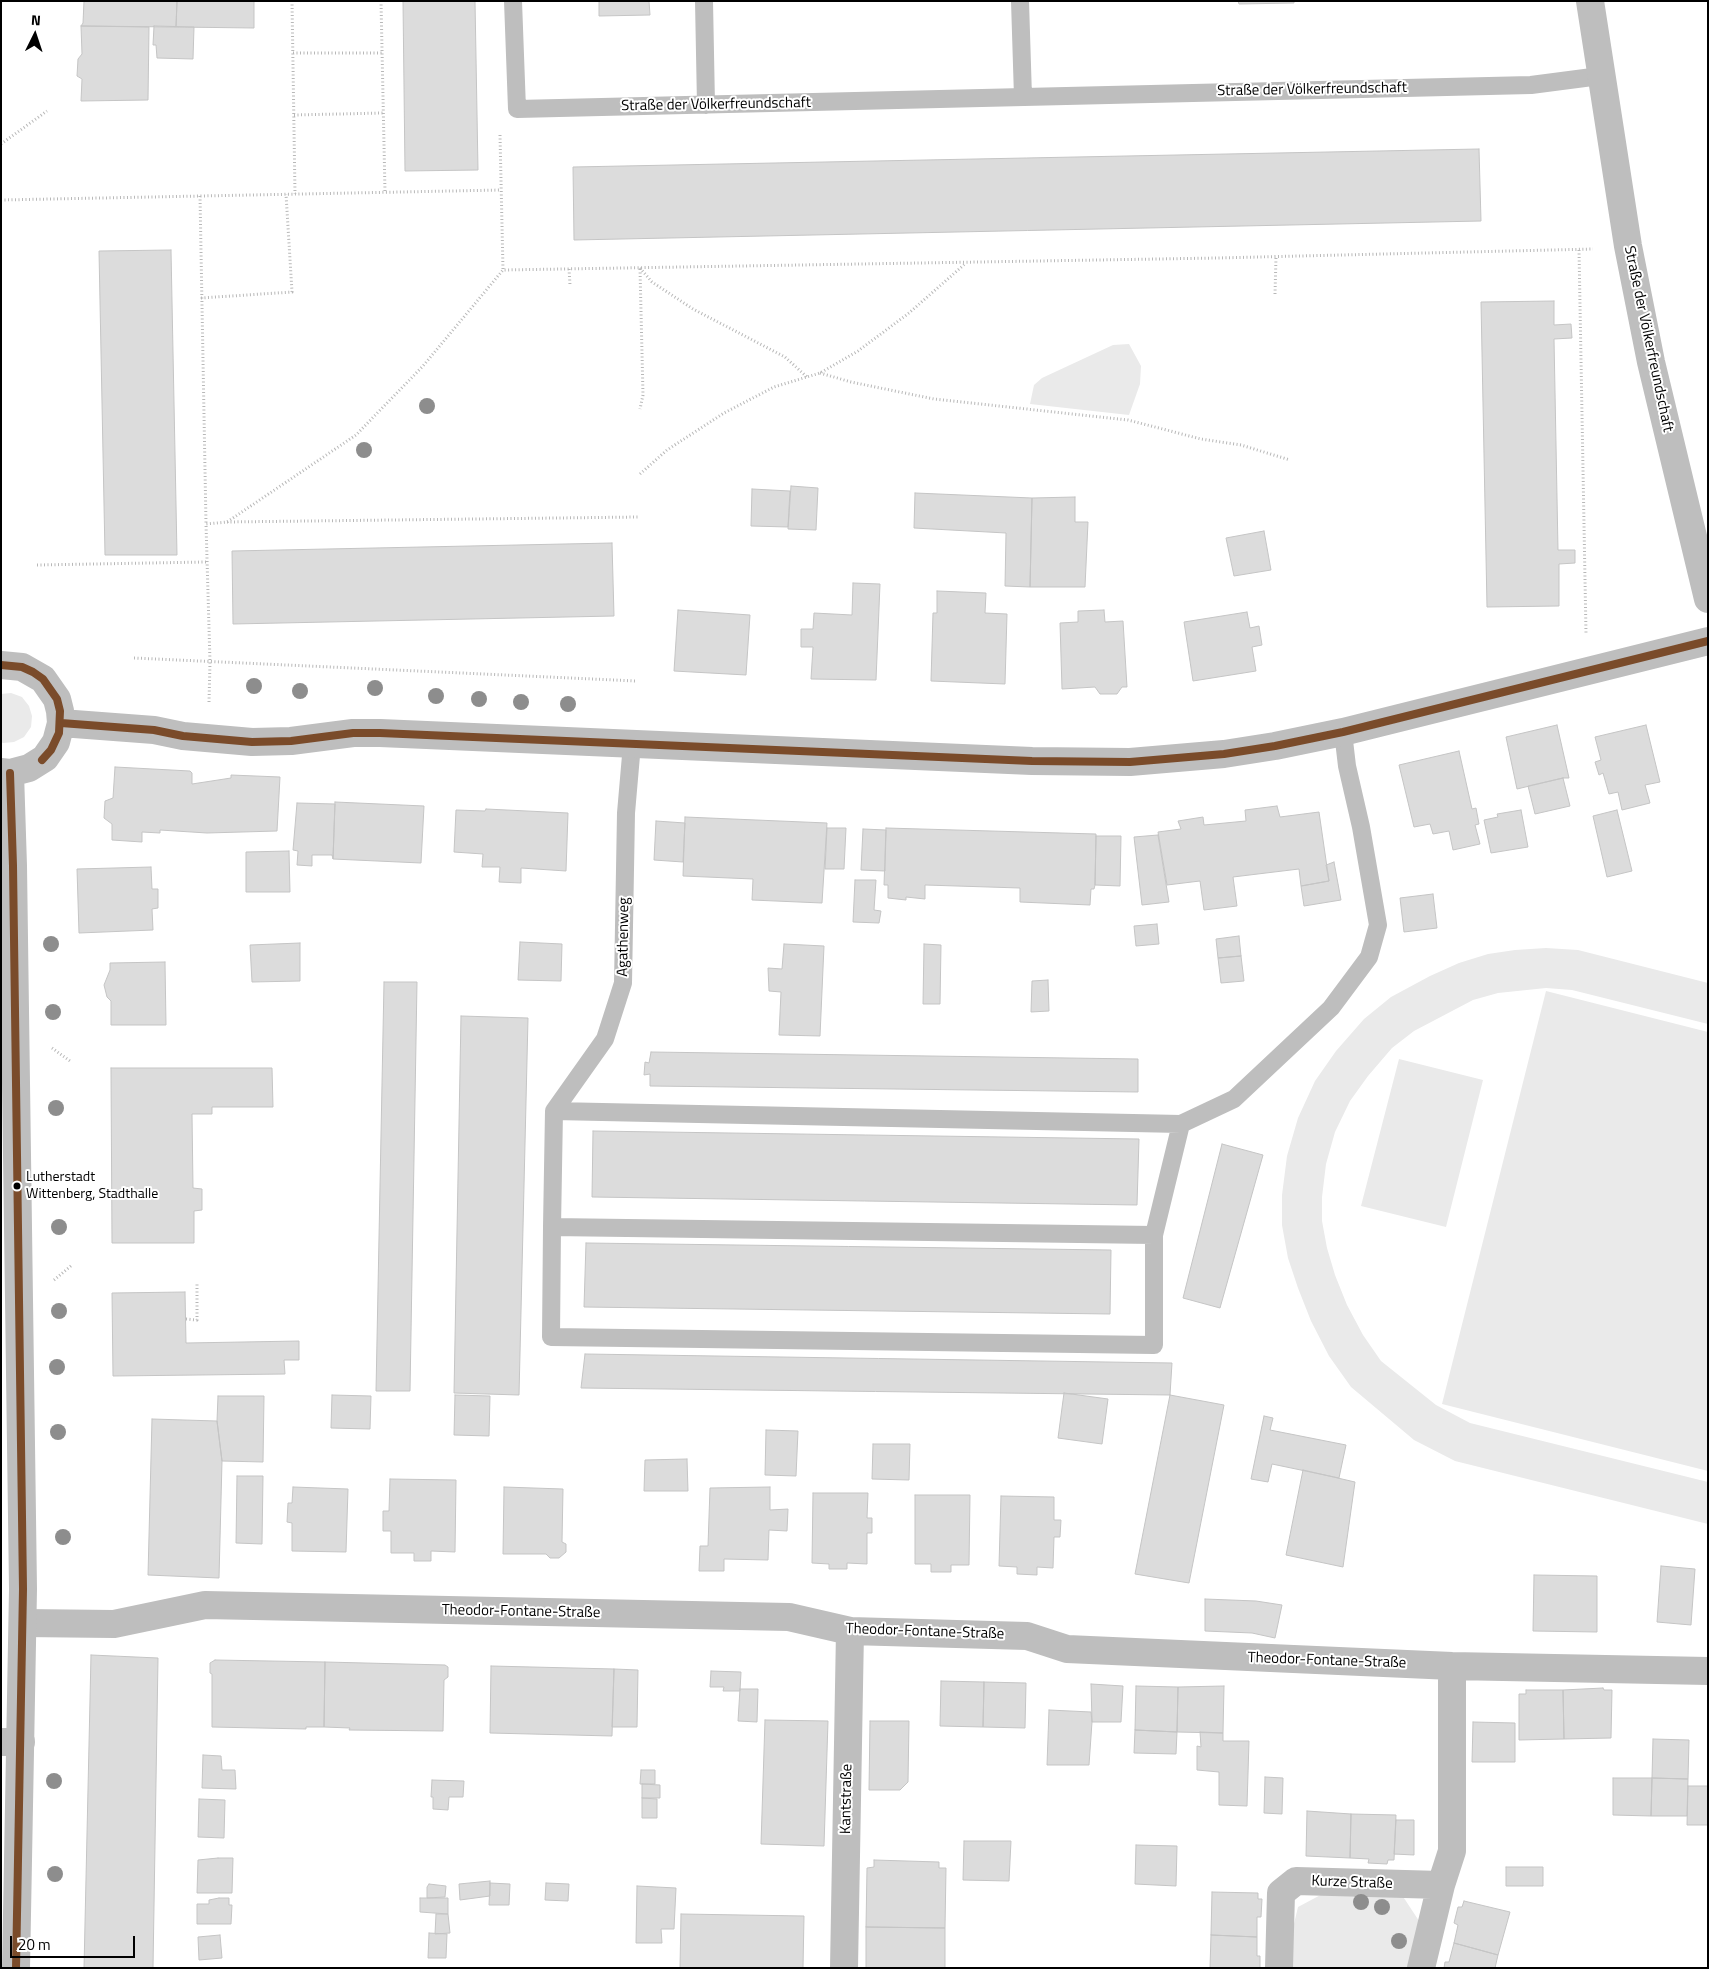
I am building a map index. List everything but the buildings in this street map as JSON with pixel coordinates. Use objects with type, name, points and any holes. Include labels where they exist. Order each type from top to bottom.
[{"type":"street","name":"Straße der Völkerfreundschaft","points":[[1590,1],[1600,76],[1628,246],[1651,362],[1708,599]]},
{"type":"street","points":[[61,723],[154,730],[208,739],[252,742],[353,733],[380,733],[1077,763],[1130,762],[1224,754],[1344,732],[1708,640]]},
{"type":"street","points":[[1,666],[22,667],[43,679],[57,699],[61,723],[56,742],[45,758],[29,768],[6,772],[20,1310],[22,1623],[11,1742],[16,1968]]},
{"type":"street","name":"Theodor-Fontane-Straße","points":[[22,1623],[114,1624],[205,1605],[789,1618],[850,1631],[1027,1636],[1067,1650],[1452,1666],[1708,1671]]},
{"type":"street","name":"Kantstraße","points":[[844,1968],[850,1631]]},
{"type":"street","points":[[1422,1968],[1452,1851],[1452,1666]]},
{"type":"street","name":"Kurze Straße","points":[[1279,1968],[1281,1893],[1296,1881],[1442,1886]]},
{"type":"lane","points":[[513,1],[517,110]]},
{"type":"lane","points":[[704,1],[706,105]]},
{"type":"lane","points":[[1020,1],[1023,98]]},
{"type":"lane","name":"Straße der Völkerfreundschaft","points":[[517,110],[1531,85],[1600,76]]},
{"type":"lane","points":[[1181,1124],[1154,1235],[1154,1345],[551,1337],[554,1111],[1181,1124],[1234,1099],[1331,1008],[1369,958],[1378,925],[1361,826],[1347,766],[1344,732]]},
{"type":"lane","name":"Agathenweg","points":[[554,1111],[605,1039],[623,983],[626,813],[632,744]]},
{"type":"lane","points":[[552,1227],[1154,1235]]},
{"type":"path","points":[[292,1],[295,194]]},
{"type":"path","points":[[381,1],[385,192]]},
{"type":"path","points":[[293,53],[382,53]]},
{"type":"path","points":[[227,522],[356,435],[423,366],[503,270],[499,110],[517,110]]},
{"type":"path","points":[[1,144],[47,111]]},
{"type":"path","points":[[294,115],[384,113]]},
{"type":"path","points":[[1,200],[501,190]]},
{"type":"path","points":[[202,298],[292,292],[286,194]]},
{"type":"path","points":[[200,196],[206,562],[210,662],[208,739]]},
{"type":"path","points":[[503,270],[1276,257],[1579,250],[1628,246]]},
{"type":"path","points":[[1579,250],[1587,671]]},
{"type":"path","points":[[1275,294],[1276,257]]},
{"type":"path","points":[[640,474],[667,450],[724,412],[774,388],[820,372],[858,351],[909,313],[966,262]]},
{"type":"path","points":[[569,268],[570,285]]},
{"type":"path","points":[[640,268],[652,282],[693,309],[785,357],[807,376]]},
{"type":"path","points":[[640,268],[643,395],[640,409]]},
{"type":"path","points":[[820,372],[851,382],[934,399],[1128,420],[1201,439],[1241,445],[1290,460]]},
{"type":"path","points":[[206,524],[227,522],[639,517]]},
{"type":"path","points":[[37,564],[206,562]]},
{"type":"path","points":[[134,658],[636,681]]},
{"type":"path","points":[[186,1320],[196,1320],[197,1283]]},
{"type":"shaded area","points":[[1129,344],[1141,366],[1140,384],[1129,415],[1030,404],[1034,385],[1042,378],[1113,345]]},
{"type":"shaded area","points":[[11,693],[22,697],[29,706],[32,716],[31,727],[24,737],[14,742],[3,743],[1,742],[1,694]]},
{"type":"shaded area","points":[[1546,948],[1578,950],[1708,983],[1708,1024],[1572,990],[1546,988],[1498,993],[1473,1000],[1414,1031],[1392,1048],[1368,1076],[1350,1101],[1335,1132],[1326,1164],[1322,1197],[1322,1221],[1327,1248],[1347,1305],[1363,1335],[1381,1361],[1436,1405],[1470,1423],[1708,1482],[1708,1524],[1455,1461],[1414,1440],[1351,1387],[1329,1356],[1311,1321],[1288,1258],[1282,1225],[1282,1195],[1287,1156],[1298,1118],[1315,1081],[1336,1051],[1364,1019],[1391,997],[1430,976],[1459,963],[1488,954]]},
{"type":"shaded area","points":[[1546,991],[1708,1032],[1708,1471],[1442,1404]]},
{"type":"shaded area","points":[[1399,1059],[1483,1080],[1446,1227],[1361,1206]]},
{"type":"shaded area","points":[[1328,1891],[1402,1895],[1421,1924],[1410,1968],[1288,1968],[1288,1949],[1298,1907]]},
{"type":"transit line","points":[[61,723],[154,730],[183,736],[252,742],[291,741],[353,733],[380,733],[1032,761],[1130,762],[1224,754],[1343,732],[1708,641]]},
{"type":"transit line","points":[[1,665],[22,667],[33,672],[43,679],[57,699],[60,711],[59,733],[51,750],[42,760]]},
{"type":"transit line","points":[[10,773],[13,866],[23,1589],[16,1968]]},
{"type":"place","name":"Lutherstadt Wittenberg, Stadthalle","points":[[17,1186]]}]
